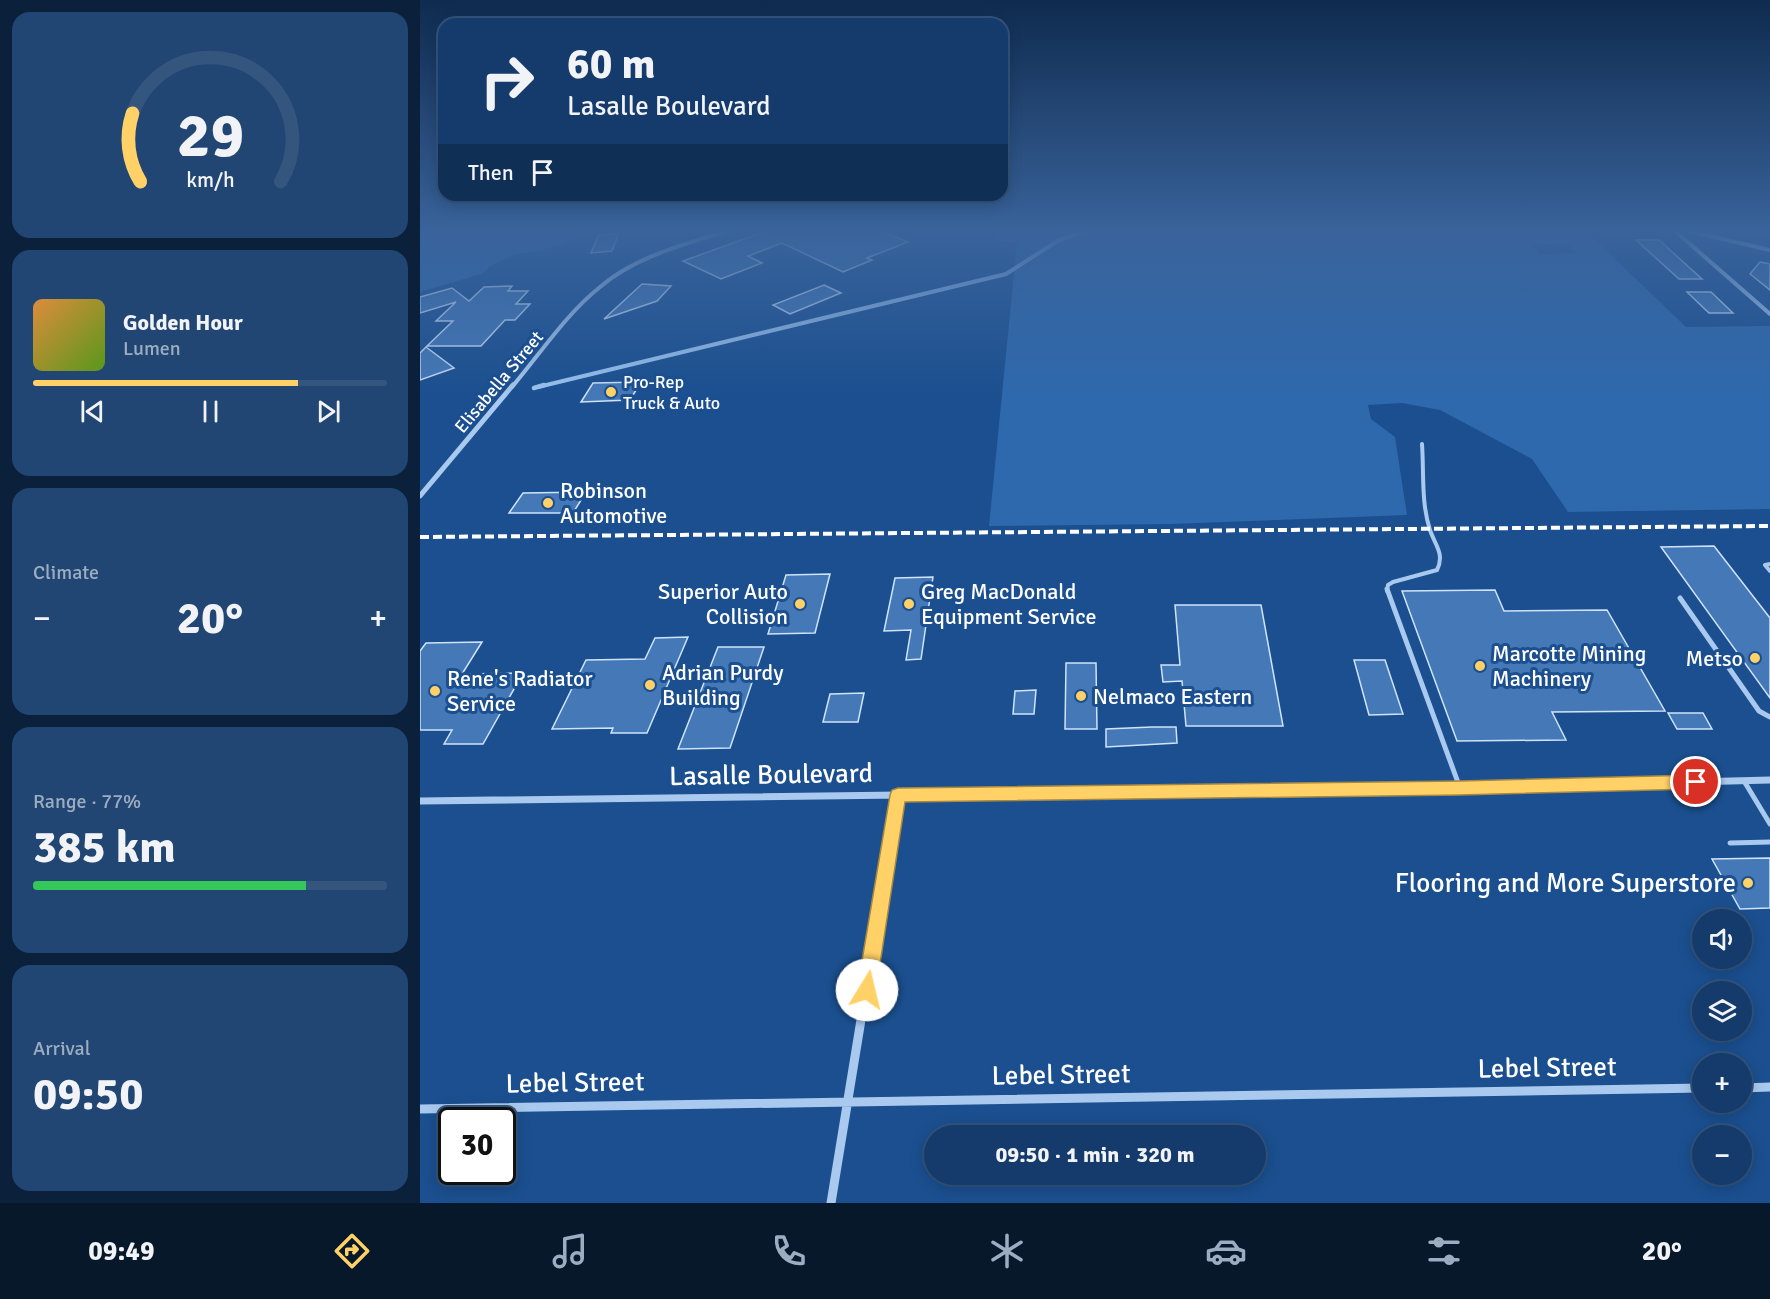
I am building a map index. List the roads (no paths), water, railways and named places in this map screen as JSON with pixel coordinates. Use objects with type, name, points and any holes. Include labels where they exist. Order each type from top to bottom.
[{"type":"street","name":"Elisabella Street","points":[[420,496],[586,299],[600,286]]},
{"type":"street","points":[[1738,286],[1770,314]]},
{"type":"street","name":"Lasalle Boulevard","points":[[420,801],[1460,788],[1770,780]]},
{"type":"street","points":[[831,1203],[898,795]]},
{"type":"street","name":"Lebel Street","points":[[420,1109],[1692,1088]]},
{"type":"street","points":[[1752,1088],[1770,1088]]},
{"type":"lane","points":[[1422,444],[1430,530],[1442,557],[1440,566],[1437,570],[1424,575],[1396,580],[1388,585],[1387,592],[1460,788]]},
{"type":"lane","points":[[1770,564],[1765,565],[1770,571]]},
{"type":"lane","points":[[1680,598],[1759,711],[1770,717]]},
{"type":"lane","points":[[1744,781],[1770,824]]},
{"type":"lane","points":[[1730,843],[1770,842]]},
{"type":"waterway","points":[[538,387],[956,286]]},
{"type":"waterway","points":[[534,388],[544,385]]},
{"type":"railway","points":[[420,537],[1770,526]]},
{"type":"place","name":"Pro-Rep Truck & Auto","points":[[611,392]]},
{"type":"place","name":"Robinson Automotive","points":[[548,503]]},
{"type":"place","name":"Superior Auto Collision","points":[[800,604]]},
{"type":"place","name":"Greg MacDonald Equipment Service","points":[[909,604]]},
{"type":"place","name":"Metso","points":[[1755,658]]},
{"type":"place","name":"Marcotte Mining Machinery","points":[[1480,666]]},
{"type":"place","name":"Adrian Purdy Building","points":[[650,685]]},
{"type":"place","name":"Rene's Radiator Service","points":[[435,691]]},
{"type":"place","name":"Nelmaco Eastern","points":[[1081,696]]},
{"type":"place","name":"Flooring and More Superstore","points":[[1748,883]]}]
